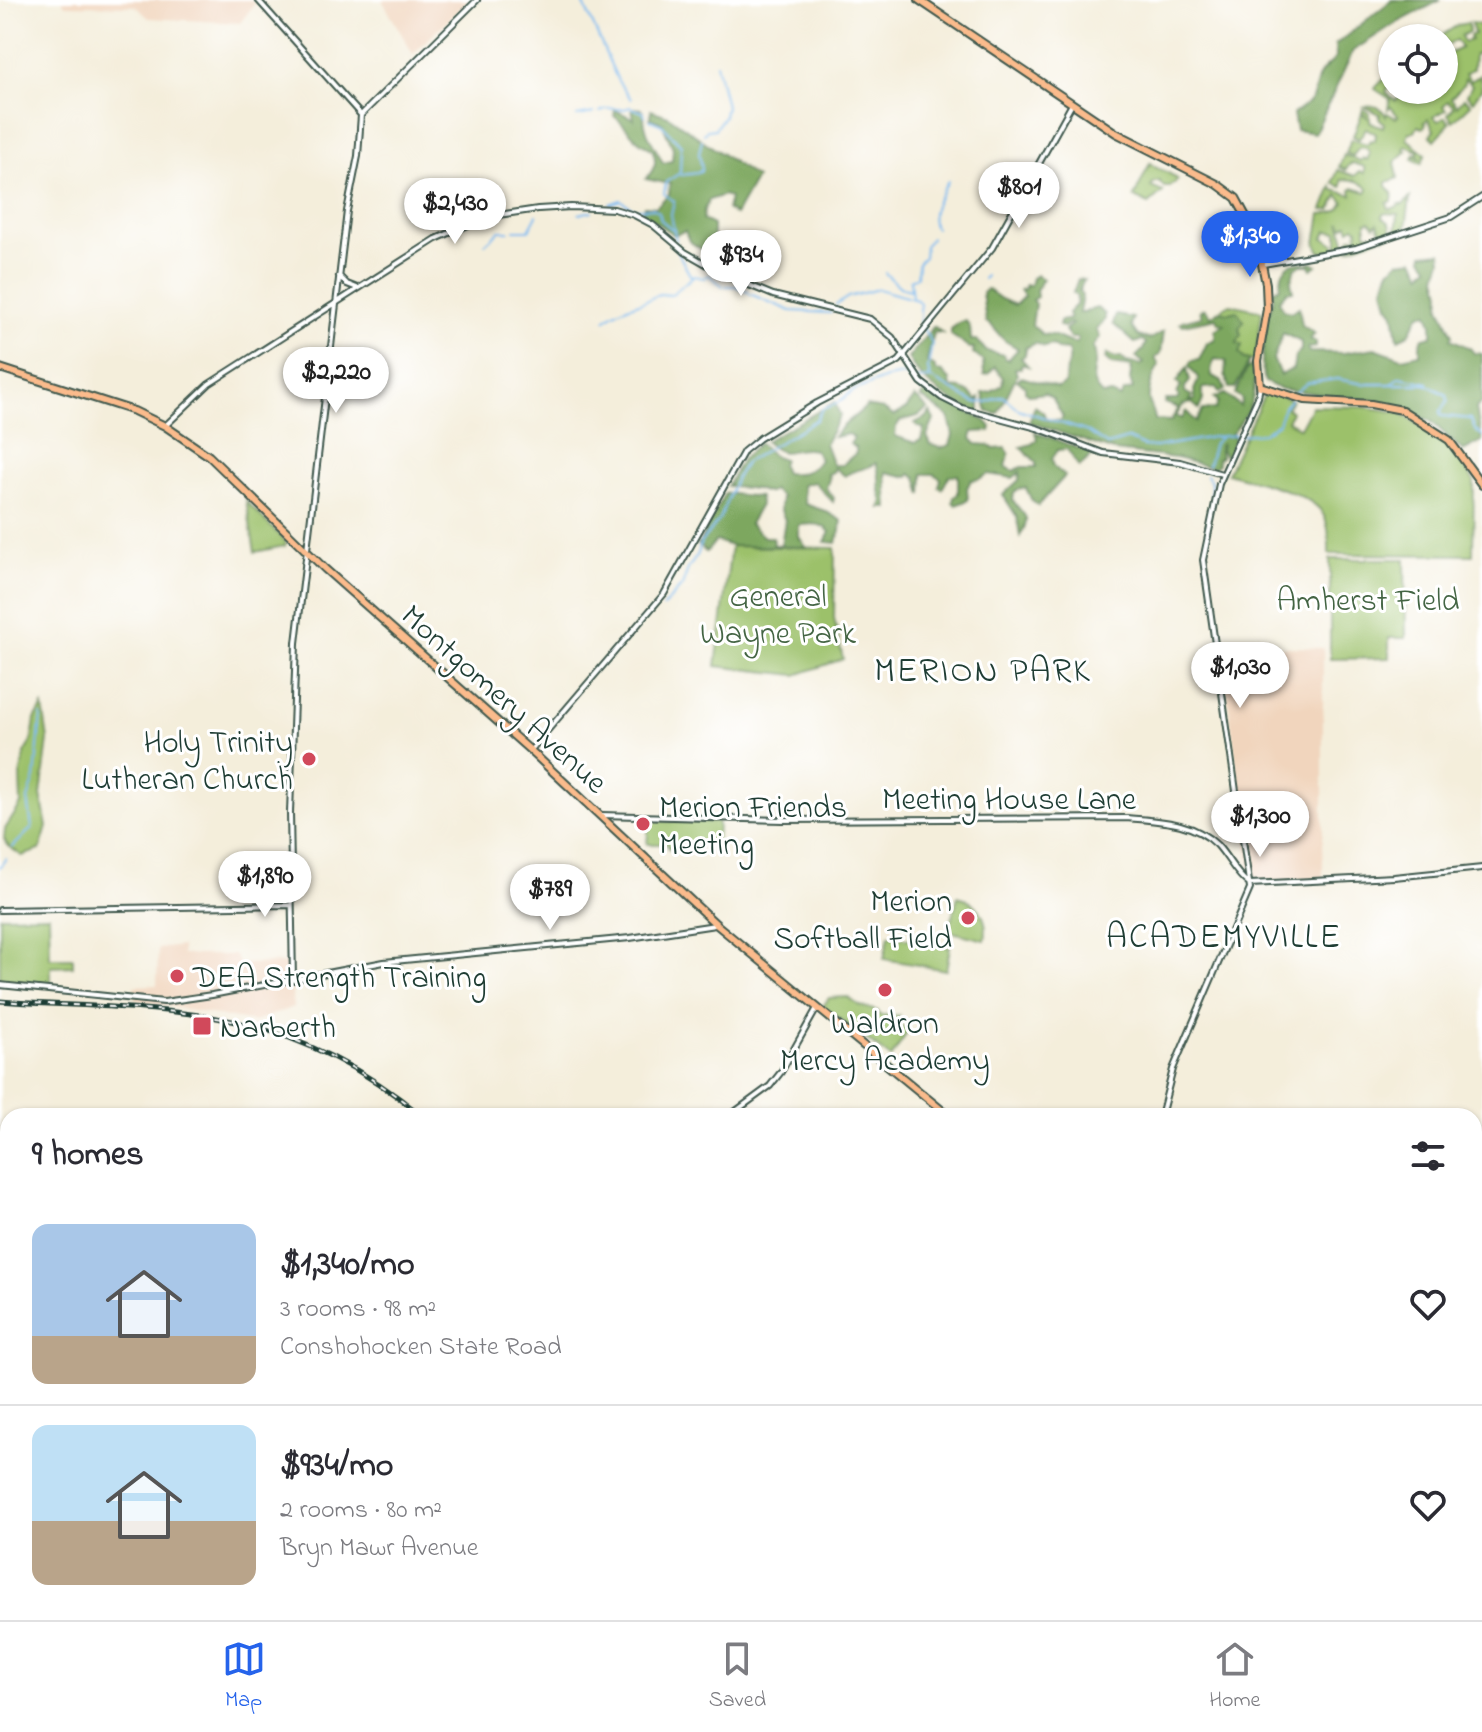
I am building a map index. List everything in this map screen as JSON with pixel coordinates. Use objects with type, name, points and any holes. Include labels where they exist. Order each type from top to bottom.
[{"type":"main road","points":[[919,0],[1126,139],[1232,194],[1254,228],[1263,264],[1267,301],[1259,349],[1260,386],[1310,401],[1382,405],[1407,413],[1449,440],[1482,485]]},
{"type":"main road","name":"Montgomery Avenue","points":[[0,368],[114,403],[165,426],[223,467],[306,551],[530,751],[717,925],[939,1108]]},
{"type":"street","points":[[258,0],[361,115]]},
{"type":"street","points":[[293,980],[292,734],[301,594],[361,115],[477,0]]},
{"type":"street","points":[[530,751],[664,594],[744,451],[817,403],[893,366],[905,355],[999,238],[1072,103]]},
{"type":"street","points":[[1263,264],[1356,248],[1451,217],[1482,197]]},
{"type":"street","points":[[165,426],[209,384],[436,239],[470,224],[505,214],[571,207],[614,209],[634,215],[722,274],[756,289],[870,319],[892,337],[921,382],[962,408],[1037,428],[1103,453],[1180,462],[1222,474]]},
{"type":"street","points":[[339,276],[347,284],[358,288]]},
{"type":"street","points":[[1163,1108],[1173,1069],[1250,891],[1203,560],[1222,474],[1258,397],[1260,386]]},
{"type":"street","name":"Meeting House Lane","points":[[600,815],[783,820],[1127,818],[1176,824],[1203,834],[1249,884]]},
{"type":"street","points":[[1249,884],[1394,877],[1482,868]]},
{"type":"street","points":[[0,910],[291,905]]},
{"type":"street","points":[[0,985],[164,1002],[384,962],[648,936],[717,925]]},
{"type":"street","points":[[741,1108],[775,1079],[817,1008]]},
{"type":"shaded area","points":[[62,0],[251,0],[255,3],[240,23],[149,18],[135,6],[65,5]]},
{"type":"shaded area","points":[[382,0],[469,0],[413,54]]},
{"type":"shaded area","points":[[1221,645],[1323,648],[1323,879],[1252,883]]},
{"type":"shaded area","points":[[182,946],[182,955],[234,955],[240,964],[290,963],[293,1007],[253,1022],[135,1000],[134,986],[157,985],[158,949]]},
{"type":"green space","points":[[1392,0],[1441,0],[1395,24],[1378,24],[1378,35],[1353,51],[1315,133],[1296,130],[1293,114],[1312,98],[1321,73],[1336,57],[1335,45]]},
{"type":"green space","points":[[1468,23],[1469,32],[1461,36],[1464,42],[1471,40],[1470,36],[1474,34],[1471,23],[1482,25],[1482,42],[1478,45],[1482,57],[1477,53],[1474,55],[1473,69],[1465,74],[1471,81],[1480,75],[1482,88],[1473,101],[1467,95],[1472,85],[1465,79],[1458,90],[1458,49],[1461,48],[1458,25]]},
{"type":"green space","points":[[1464,98],[1471,104],[1453,121],[1448,114],[1454,107],[1451,104],[1457,106]]},
{"type":"green space","points":[[1389,104],[1445,104],[1446,110],[1433,117],[1439,121],[1445,117],[1450,123],[1435,140],[1430,135],[1434,130],[1428,119],[1423,128],[1418,126],[1415,132],[1409,132],[1407,139],[1426,154],[1421,164],[1413,159],[1415,154],[1420,159],[1419,151],[1406,146],[1404,149],[1407,151],[1395,162],[1398,178],[1387,182],[1393,193],[1392,201],[1387,203],[1389,209],[1403,205],[1410,198],[1406,227],[1396,233],[1398,214],[1383,213],[1382,217],[1390,223],[1392,234],[1383,237],[1378,223],[1375,226],[1370,221],[1366,222],[1366,233],[1378,235],[1379,238],[1350,248],[1351,237],[1357,237],[1358,229],[1355,226],[1350,229],[1348,224],[1342,227],[1340,222],[1347,248],[1338,250],[1338,232],[1327,231],[1324,238],[1335,244],[1335,251],[1320,252],[1316,243],[1321,214],[1338,211],[1344,202],[1338,195],[1331,210],[1323,210],[1332,187],[1333,190],[1352,195],[1354,188],[1366,192],[1368,189],[1353,180],[1342,180],[1342,187],[1333,183],[1338,170],[1355,176],[1360,171],[1365,173],[1365,167],[1353,163],[1346,170],[1339,167],[1344,155],[1361,161],[1363,158],[1367,160],[1370,153],[1366,148],[1359,147],[1353,156],[1346,153],[1351,139],[1367,144],[1375,141],[1376,134],[1366,128],[1359,139],[1353,136],[1362,113],[1368,118],[1363,109],[1370,113],[1370,122],[1383,127],[1380,114],[1365,107],[1377,107],[1386,116],[1387,113],[1396,118],[1398,116],[1391,107],[1388,109]]},
{"type":"green space","points":[[632,108],[641,109],[644,113],[647,133],[663,163],[672,161],[673,148],[662,123],[650,118],[651,110],[668,116],[756,178],[735,215],[727,209],[730,198],[724,195],[709,200],[703,220],[713,225],[713,236],[707,253],[689,241],[685,231],[674,235],[642,213],[644,206],[656,207],[669,194],[670,184],[646,179],[655,165],[652,149],[639,141],[614,116],[615,110],[634,119]]},
{"type":"green space","points":[[1150,163],[1178,180],[1170,187],[1164,187],[1159,181],[1153,183],[1151,187],[1163,192],[1149,204],[1134,197]]},
{"type":"green space","points":[[1441,252],[1437,276],[1441,292],[1440,307],[1453,335],[1451,339],[1474,353],[1482,354],[1482,402],[1476,408],[1482,441],[1463,451],[1431,421],[1387,402],[1280,389],[1265,382],[1262,357],[1273,301],[1272,291],[1280,287],[1287,266],[1312,262],[1317,265],[1312,269],[1310,265],[1295,268],[1291,282],[1293,291],[1287,291],[1279,300],[1283,310],[1292,312],[1299,307],[1302,325],[1315,334],[1310,339],[1316,342],[1316,347],[1308,348],[1309,352],[1343,353],[1375,348],[1402,358],[1420,354],[1423,338],[1432,336],[1432,324],[1428,313],[1420,314],[1409,334],[1398,339],[1394,313],[1388,305],[1384,288],[1389,271],[1399,261],[1414,259],[1422,273],[1429,266],[1423,258],[1424,254]],"holes":[[[1283,333],[1301,342],[1293,369],[1280,375],[1273,359]]]},
{"type":"green space","points":[[1037,275],[1043,279],[1036,290],[1037,297],[1032,300],[1035,304],[1032,325],[1043,335],[1077,343],[1078,338],[1070,338],[1065,330],[1072,324],[1059,326],[1060,321],[1070,319],[1068,313],[1076,305],[1077,297],[1073,293],[1078,279],[1084,280],[1079,291],[1082,296],[1079,313],[1097,308],[1105,314],[1105,320],[1096,330],[1100,337],[1093,347],[1096,360],[1094,383],[1102,395],[1112,394],[1120,398],[1124,392],[1133,389],[1130,380],[1132,367],[1111,364],[1105,358],[1107,354],[1121,357],[1126,362],[1144,363],[1136,357],[1146,343],[1142,340],[1135,343],[1113,324],[1116,315],[1133,318],[1131,326],[1138,336],[1150,339],[1164,331],[1161,353],[1155,358],[1159,365],[1149,396],[1155,420],[1171,421],[1178,408],[1165,403],[1179,397],[1177,394],[1181,386],[1177,382],[1187,368],[1190,381],[1185,392],[1192,396],[1189,401],[1195,400],[1194,390],[1199,379],[1189,366],[1191,361],[1199,360],[1207,343],[1215,339],[1215,330],[1224,324],[1218,323],[1217,318],[1180,323],[1202,316],[1200,310],[1205,308],[1211,316],[1219,311],[1237,311],[1244,321],[1239,328],[1241,335],[1237,343],[1242,345],[1239,353],[1250,360],[1235,388],[1229,388],[1225,375],[1226,361],[1215,359],[1212,376],[1221,380],[1225,390],[1219,392],[1216,387],[1203,388],[1199,409],[1192,403],[1183,405],[1176,416],[1182,419],[1186,411],[1196,422],[1203,410],[1216,409],[1218,401],[1214,398],[1225,394],[1240,406],[1242,399],[1235,394],[1247,369],[1254,364],[1251,403],[1231,435],[1235,438],[1226,457],[1221,450],[1222,443],[1219,448],[1221,457],[1214,468],[1176,458],[1114,451],[1029,422],[1035,406],[1046,419],[1060,421],[1063,417],[1053,399],[1045,393],[1030,395],[1017,380],[1022,377],[1058,388],[1065,384],[1068,350],[1052,345],[1044,347],[1036,343],[1025,348],[1025,355],[1021,358],[1028,366],[1021,364],[1021,368],[1015,368],[1017,375],[998,414],[988,412],[983,393],[1002,385],[1003,378],[995,367],[984,375],[983,361],[973,353],[974,348],[951,335],[951,329],[966,321],[971,340],[977,340],[986,351],[1004,355],[1008,360],[1018,349],[986,322],[982,293],[987,289],[1015,305],[1024,296],[1020,290],[1030,285]]},
{"type":"green space","points":[[1230,304],[1262,311],[1255,361],[1218,354],[1228,314],[1219,311]]},
{"type":"green space","points":[[934,326],[942,333],[934,332],[927,362],[950,380],[951,389],[966,391],[977,401],[980,398],[980,414],[939,392],[922,377],[908,358]]},
{"type":"green space","points":[[927,391],[986,421],[991,427],[990,431],[973,432],[971,438],[976,444],[989,445],[994,449],[1006,448],[1009,454],[1006,467],[1014,471],[1021,467],[1036,467],[1036,462],[1021,447],[1037,439],[1035,432],[1094,454],[1079,467],[1067,449],[1058,450],[1052,459],[1054,467],[1065,476],[1038,506],[1026,488],[1014,493],[1013,500],[1026,519],[1020,536],[1017,517],[1003,495],[1019,480],[1020,472],[1013,478],[988,474],[971,480],[967,488],[968,500],[956,505],[953,502],[958,494],[958,475],[949,476],[942,489],[939,487],[941,479],[934,474],[923,474],[922,495],[917,477],[886,472],[888,508],[880,508],[883,501],[876,463],[845,476],[835,468],[828,474],[826,488],[834,498],[833,502],[814,482],[802,485],[805,504],[842,521],[837,543],[825,542],[830,532],[812,524],[799,525],[799,537],[806,547],[731,546],[716,541],[706,552],[698,545],[725,493],[759,497],[760,505],[749,524],[764,537],[773,537],[774,545],[781,545],[785,520],[780,508],[781,497],[773,490],[767,493],[727,486],[742,459],[759,443],[772,455],[783,459],[781,464],[785,473],[800,473],[813,468],[820,460],[815,450],[784,452],[765,441],[835,402],[840,416],[825,443],[833,465],[842,465],[856,453],[856,448],[850,444],[854,438],[849,434],[834,437],[867,406],[883,409],[894,416],[906,409],[915,397],[928,409],[918,416],[900,421],[895,436],[915,443],[921,440],[924,428],[915,423],[930,412],[934,420],[927,436],[931,445],[941,448],[950,445],[953,435],[949,417],[921,397]]},
{"type":"green space","points":[[1265,393],[1292,400],[1287,408],[1291,412],[1287,421],[1300,428],[1312,406],[1364,407],[1399,412],[1447,442],[1474,481],[1473,555],[1329,554],[1326,521],[1314,504],[1277,487],[1227,473]]},
{"type":"green space","points":[[246,501],[286,542],[285,546],[255,552]]},
{"type":"green space","name":"General Wayne Park","points":[[731,546],[835,548],[834,618],[843,659],[796,675],[716,666]]},
{"type":"green space","name":"Amherst Field","points":[[1330,559],[1405,559],[1406,638],[1389,638],[1389,658],[1330,659]]},
{"type":"green space","points":[[43,706],[48,740],[41,795],[47,827],[40,850],[22,856],[7,845],[5,829],[21,804],[20,775],[26,750],[32,740],[35,719]]},
{"type":"green space","points":[[649,821],[718,822],[717,845],[678,844],[674,849],[668,849],[668,844],[647,844]]},
{"type":"green space","name":"Merion Softball Field","points":[[958,896],[972,902],[981,912],[985,940],[948,931]]},
{"type":"green space","points":[[49,915],[50,958],[73,958],[73,966],[51,967],[51,985],[0,980],[0,916]]},
{"type":"green space","points":[[889,935],[950,947],[946,970],[884,959]]},
{"type":"green space","points":[[847,997],[860,1006],[878,1011],[879,1015],[899,1016],[899,1024],[908,1031],[891,1058],[823,1006],[829,998]]},
{"type":"waterway","points":[[582,0],[618,81],[631,99]]},
{"type":"waterway","points":[[704,134],[707,130],[715,129],[724,116],[726,106],[716,63]]},
{"type":"waterway","points":[[600,112],[630,107],[643,112],[645,116]]},
{"type":"waterway","points":[[577,116],[594,113]]},
{"type":"waterway","points":[[650,120],[662,125],[681,145],[680,173],[666,182],[664,194],[674,201],[671,215],[676,241]]},
{"type":"waterway","points":[[681,175],[698,173],[702,169],[699,153],[702,140]]},
{"type":"waterway","points":[[935,228],[932,216],[948,181]]},
{"type":"waterway","points":[[610,204],[621,200],[634,209],[653,208],[672,229]]},
{"type":"waterway","points":[[579,214],[592,211]]},
{"type":"waterway","points":[[515,230],[529,230],[537,215]]},
{"type":"waterway","points":[[485,244],[499,231],[509,231]]},
{"type":"waterway","points":[[912,298],[910,280],[917,276],[918,263],[924,257],[925,246],[931,238]]},
{"type":"waterway","points":[[675,247],[690,275],[704,278],[709,275],[723,286]]},
{"type":"waterway","points":[[885,273],[900,287],[910,290]]},
{"type":"waterway","points":[[983,279],[986,276]]},
{"type":"waterway","points":[[605,320],[618,311],[659,294],[671,295],[692,277]]},
{"type":"waterway","points":[[726,286],[737,286],[748,292]]},
{"type":"waterway","points":[[836,305],[848,297],[878,289],[917,300],[920,304],[920,324],[932,343],[928,368],[930,378],[975,403],[1003,396],[1018,409],[1088,432],[1107,445],[1128,439],[1143,446],[1156,447],[1213,437],[1264,433],[1278,423],[1291,399]]},
{"type":"waterway","points":[[750,294],[791,311],[831,313]]},
{"type":"waterway","points":[[663,607],[682,586],[701,542],[720,519],[736,478],[746,462],[816,420],[822,409],[836,404],[853,391],[886,378],[904,375],[914,380],[930,379]]},
{"type":"waterway","points":[[1393,383],[1400,377],[1428,383]]},
{"type":"waterway","points":[[1294,394],[1307,383],[1337,379],[1364,384],[1426,384],[1447,395],[1448,401],[1440,412],[1442,416],[1471,419],[1475,430],[1482,436]]},
{"type":"waterway","points":[[1208,465],[1214,443],[1220,438]]},
{"type":"waterway","points":[[1207,475],[1211,482],[1211,495]]},
{"type":"waterway","points":[[13,847],[32,828],[28,799],[35,778],[41,715]]},
{"type":"waterway","points":[[0,867],[6,858]]},
{"type":"railway","points":[[0,1001],[117,1007],[232,1021],[284,1036],[333,1057],[379,1084],[412,1108]]},
{"type":"place","name":"Holy Trinity Lutheran Church","points":[[309,759]]},
{"type":"place","name":"Merion Friends Meeting","points":[[643,824]]},
{"type":"place","name":"Merion Softball Field","points":[[968,918]]},
{"type":"place","name":"DEA Strength Training","points":[[177,976]]},
{"type":"place","name":"Waldron Mercy Academy","points":[[885,990]]},
{"type":"place","name":"Narberth","points":[[202,1026]]},
{"type":"district","name":"MERION PARK","points":[[983,669]]},
{"type":"district","name":"ACADEMYVILLE","points":[[1224,935]]}]
